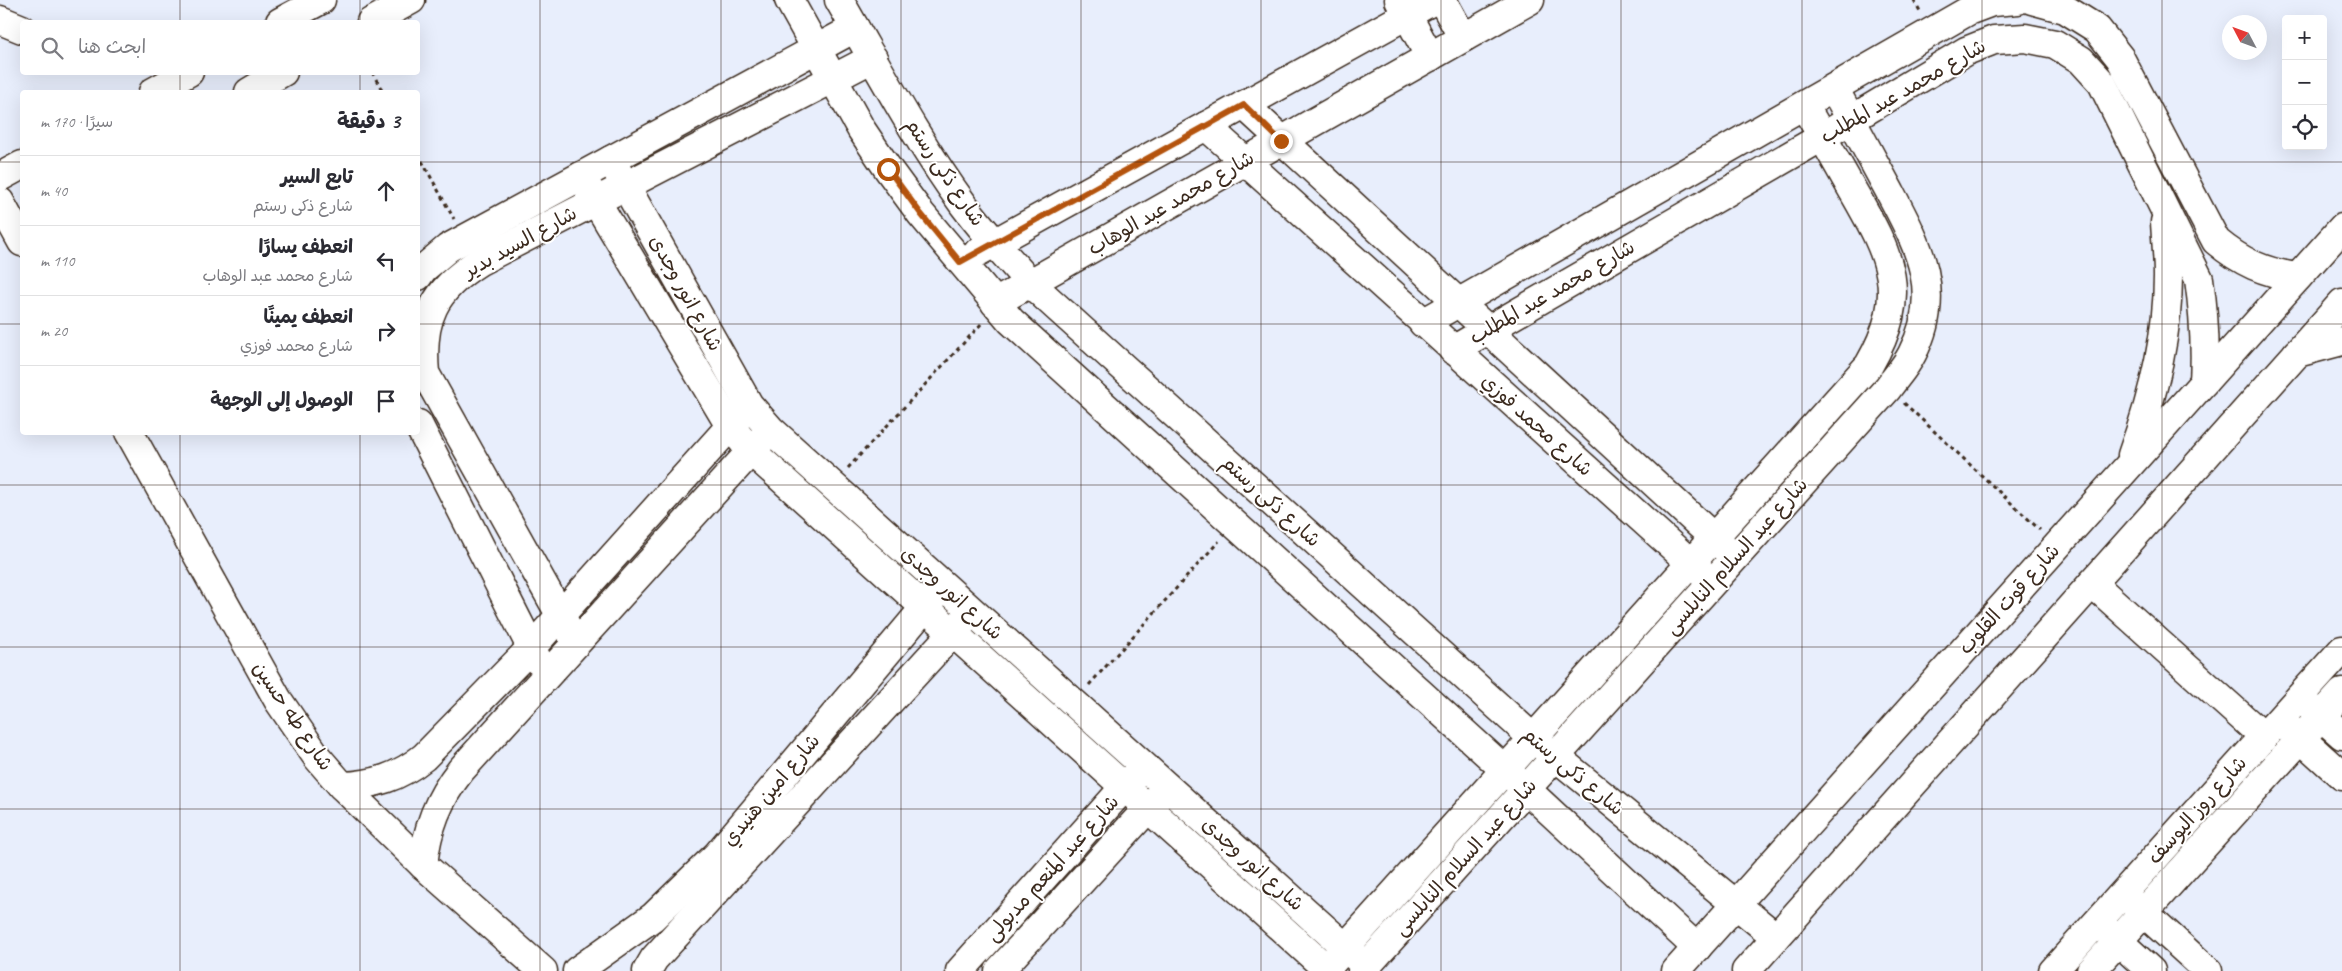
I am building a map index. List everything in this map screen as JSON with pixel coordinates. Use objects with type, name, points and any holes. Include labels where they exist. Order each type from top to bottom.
[{"type":"street","points":[[284,20],[321,0]]},
{"type":"street","points":[[375,20],[411,0]]},
{"type":"street","name":"شارع ذكى رستم","points":[[789,0],[861,129],[888,169],[921,214],[1011,321],[1526,789],[1697,948]]},
{"type":"street","name":"شارع ذكى رستم","points":[[839,0],[939,168],[994,243],[1030,283],[1534,739],[1776,937]]},
{"type":"street","points":[[960,262],[1244,105],[1403,8],[1434,0]]},
{"type":"street","points":[[1442,0],[1463,38]]},
{"type":"street","name":"شارع محمد عبد الوهاب","points":[[996,304],[1530,0]]},
{"type":"street","name":"شارع محمد عبد المطلب","points":[[1423,323],[1968,11],[1992,2],[2018,0]]},
{"type":"street","points":[[2032,0],[2066,9],[2097,29],[2120,58],[2216,241],[2233,256],[2253,266],[2275,274],[2298,277]]},
{"type":"street","points":[[1403,8],[1430,56]]},
{"type":"street","points":[[0,20],[20,28]]},
{"type":"street","name":"شارع السيد بدير","points":[[420,273],[448,248],[855,28]]},
{"type":"street","name":"شارع محمد عبد المطلب","points":[[1453,350],[1822,137],[1966,51],[1994,40],[2025,38],[2055,44],[2081,60],[2102,83],[2199,279],[2206,339],[2204,382]]},
{"type":"street","name":"شارع السيد بدير","points":[[576,644],[425,373],[423,346],[428,320],[440,296],[458,275],[480,261],[873,58]]},
{"type":"street","points":[[157,90],[184,75]]},
{"type":"street","points":[[252,90],[278,75]]},
{"type":"street","name":"شارع عبد السلام النابلسى","points":[[1364,968],[1888,388],[1912,355],[1923,327],[1927,298],[1925,268],[1916,240],[1834,88]]},
{"type":"street","name":"شارع محمد فوزي","points":[[1244,105],[1735,557]]},
{"type":"street","name":"شارع عبد السلام النابلسى","points":[[1327,970],[1869,365],[1883,342],[1890,316],[1892,281],[1889,263],[1880,238],[1804,105]]},
{"type":"street","name":"شارع محمد فوزي","points":[[1206,126],[1243,162],[1712,583]]},
{"type":"street","name":"شارع انور وجدى","points":[[611,160],[749,405],[771,430],[1346,947],[1364,968]]},
{"type":"street","points":[[0,177],[20,166]]},
{"type":"street","name":"شارع انور وجدى","points":[[581,176],[730,426],[752,451],[1327,970]]},
{"type":"street","points":[[2128,466],[2150,405],[2164,341],[2168,276],[2164,211]]},
{"type":"street","name":"شارع قوت القلوب","points":[[1676,971],[2342,228]]},
{"type":"street","points":[[1746,971],[2342,303]]},
{"type":"street","points":[[2297,353],[2342,340]]},
{"type":"street","points":[[342,786],[377,782],[410,768],[436,745],[532,647],[749,405]]},
{"type":"street","points":[[420,428],[532,647],[545,677]]},
{"type":"street","points":[[423,865],[428,831],[434,814],[450,784],[545,677],[771,430]]},
{"type":"street","name":"شارع طه حسين","points":[[131,435],[278,700],[317,757],[342,786],[423,865],[543,971]]},
{"type":"street","points":[[149,435],[150,471]]},
{"type":"street","points":[[2092,583],[2272,728],[2301,739],[2342,776]]},
{"type":"street","name":"شارع امين هنيدي","points":[[577,971],[653,917],[717,855],[944,586]]},
{"type":"street","name":"شارع امين هنيدي","points":[[647,971],[654,959],[972,611]]},
{"type":"street","name":"شارع روز اليوسف","points":[[2053,971],[2342,650]]},
{"type":"street","name":"شارع روز اليوسف","points":[[2091,971],[2342,693]]},
{"type":"street","points":[[2300,697],[2342,735]]},
{"type":"street","name":"شارع عبد المنعم مدبولى","points":[[970,968],[1143,765]]},
{"type":"street","name":"شارع عبد المنعم مدبولى","points":[[999,971],[1168,787]]},
{"type":"street","points":[[2123,894],[2208,971]]},
{"type":"street","points":[[2097,922],[2151,971]]},
{"type":"path","points":[[374,75],[382,90]]},
{"type":"path","points":[[420,158],[465,239]]},
{"type":"path","points":[[832,485],[996,304]]},
{"type":"path","points":[[1888,388],[2057,546]]},
{"type":"path","points":[[1073,702],[1234,524]]},
{"type":"route","points":[[888,169],[960,262],[1244,105],[1281,141]]}]
